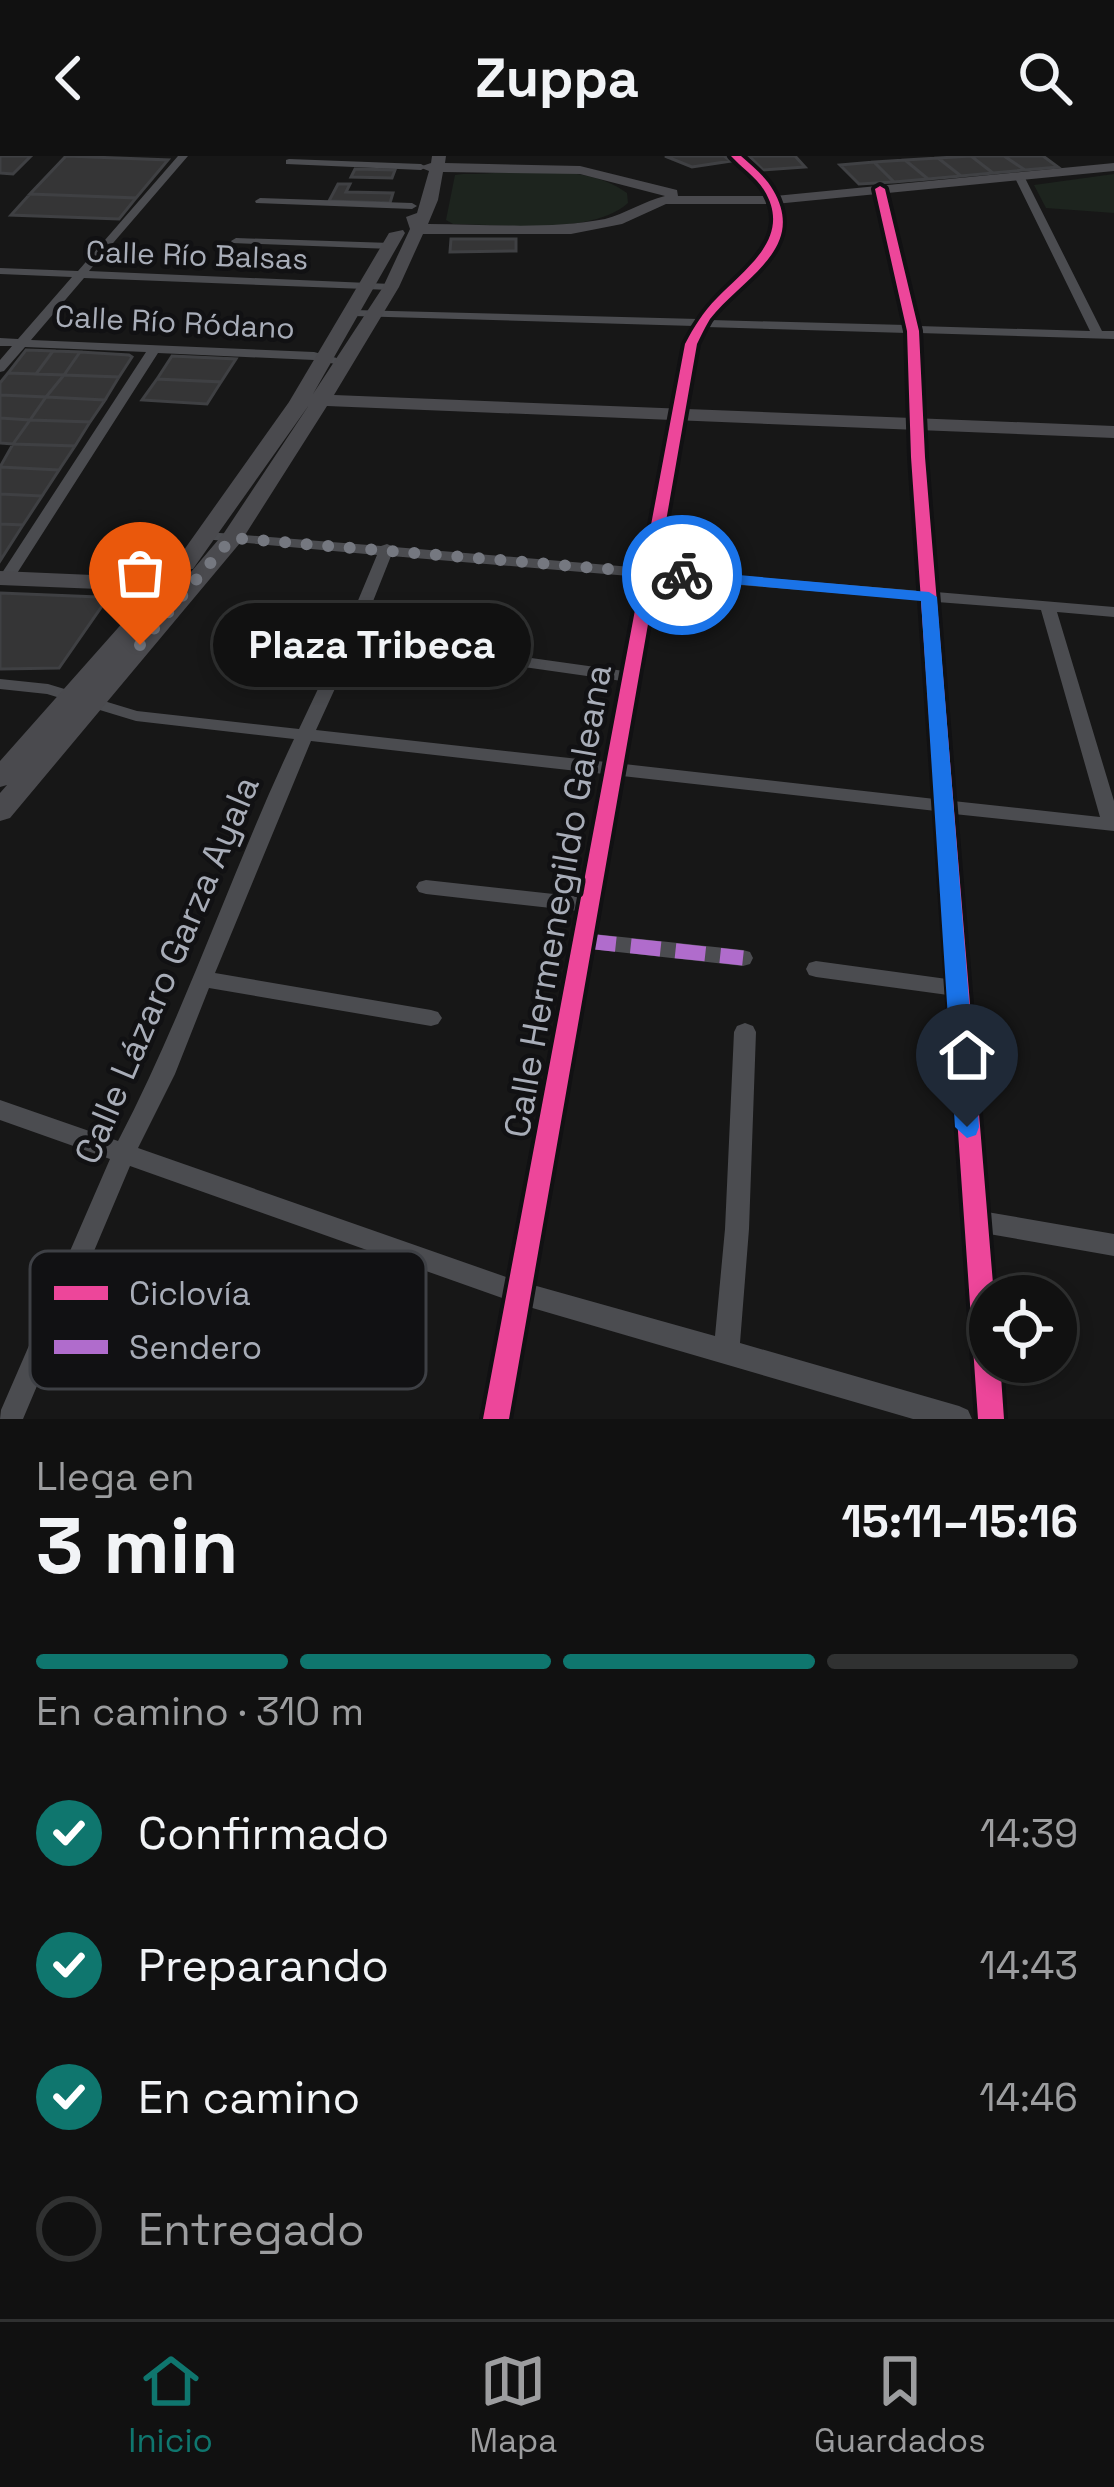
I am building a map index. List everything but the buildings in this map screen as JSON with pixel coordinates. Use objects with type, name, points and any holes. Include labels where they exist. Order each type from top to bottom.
[{"type":"street","points":[[0,368],[183,156]]},
{"type":"street","points":[[736,156],[779,196]]},
{"type":"street","points":[[290,162],[431,162],[580,170],[671,193],[779,196]]},
{"type":"street","points":[[336,360],[352,313],[431,162]]},
{"type":"street","points":[[0,778],[80,700],[220,537],[336,360],[391,287],[418,229],[431,162]]},
{"type":"street","points":[[418,229],[583,228],[617,221],[645,205],[680,200],[880,189],[1114,167]]},
{"type":"street","points":[[1020,178],[1098,335]]},
{"type":"street","points":[[632,184],[645,205]]},
{"type":"street","points":[[880,189],[913,331],[991,1419]]},
{"type":"street","points":[[698,325],[765,258],[777,230],[779,196]]},
{"type":"street","points":[[260,200],[412,206]]},
{"type":"street","points":[[412,206],[418,229]]},
{"type":"street","points":[[236,241],[391,246]]},
{"type":"street","name":"Calle Río Balsas","points":[[0,271],[391,287]]},
{"type":"street","points":[[352,313],[1114,335]]},
{"type":"street","name":"Calle Hermenegildo Galeana","points":[[496,1419],[586,940],[676,415],[698,325]]},
{"type":"street","name":"Calle Río Ródano","points":[[0,342],[336,360]]},
{"type":"street","points":[[3,578],[154,349]]},
{"type":"street","points":[[310,400],[1114,432]]},
{"type":"street","points":[[220,537],[1114,612]]},
{"type":"street","name":"Calle Lázaro Garza Ayala","points":[[82,1251],[387,548]]},
{"type":"street","points":[[3,578],[180,584]]},
{"type":"street","points":[[0,684],[136,716],[1113,825],[1047,606]]},
{"type":"street","points":[[467,654],[632,677]]},
{"type":"street","points":[[0,811],[80,700]]},
{"type":"street","points":[[426,886],[592,905]]},
{"type":"street","points":[[586,940],[743,958]]},
{"type":"street","points":[[816,969],[957,988]]},
{"type":"street","points":[[202,979],[431,1018]]},
{"type":"street","points":[[726,1353],[737,1229],[745,1032]]},
{"type":"street","points":[[0,1110],[400,1251]]},
{"type":"street","points":[[974,1220],[1114,1245]]},
{"type":"street","points":[[426,1260],[520,1293],[959,1419]]},
{"type":"street","name":"Calle Lázaro Garza Ayala","points":[[10,1419],[30,1372]]},
{"type":"shaded area","points":[[548,172],[610,183],[627,193],[628,203],[612,213],[569,224],[453,224],[446,220],[455,175]]},
{"type":"shaded area","points":[[1114,174],[1114,213],[1046,208],[1034,185]]},
{"type":"marked path","points":[[586,941],[743,958]]},
{"type":"cycle path","points":[[496,1419],[691,344],[703,320],[763,259],[777,237],[779,214],[767,187],[736,156]]},
{"type":"cycle path","points":[[880,189],[913,331],[918,457],[991,1419]]},
{"type":"way so far","points":[[140,645],[232,538],[682,575]]},
{"type":"place","name":"Plaza Tribeca","points":[[140,645]]},
{"type":"route","points":[[682,575],[929,597],[967,1127]]}]
